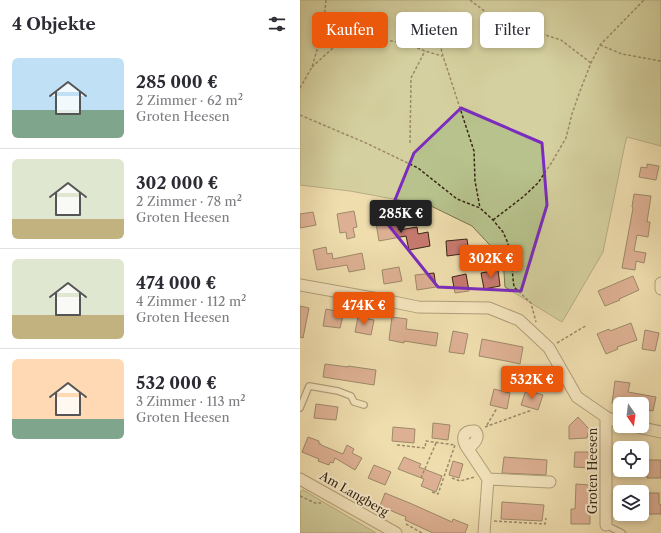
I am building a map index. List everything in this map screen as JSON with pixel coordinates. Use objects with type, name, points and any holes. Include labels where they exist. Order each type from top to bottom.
[{"type":"street","points":[[661,283],[661,289]]},
{"type":"street","name":"Groten Heesen","points":[[300,285],[418,307],[489,308],[519,320],[549,348],[577,397],[606,417],[613,420]]},
{"type":"street","name":"Groten Heesen","points":[[606,417],[606,525]]},
{"type":"street","points":[[649,429],[661,432]]},
{"type":"street","points":[[476,432],[476,440],[463,447],[487,477],[484,533]]},
{"type":"street","points":[[487,477],[550,482]]},
{"type":"street","name":"Am Langberg","points":[[300,478],[396,533]]},
{"type":"lane","points":[[300,408],[309,386],[351,396],[354,402],[364,405]]},
{"type":"lane","points":[[606,525],[622,533]]},
{"type":"path","points":[[300,88],[312,67],[323,29],[326,0]]},
{"type":"path","points":[[470,0],[498,20],[561,40],[591,62]]},
{"type":"path","points":[[493,220],[538,183],[566,138],[580,91],[591,62],[600,45],[644,0]]},
{"type":"path","points":[[312,67],[345,37],[364,36],[396,42]]},
{"type":"path","points":[[600,45],[622,54],[661,61]]},
{"type":"path","points":[[418,48],[443,56]]},
{"type":"path","points":[[441,48],[474,151],[475,181],[480,208]]},
{"type":"path","points":[[410,143],[411,78],[425,51]]},
{"type":"path","points":[[300,115],[366,142],[418,168],[457,199],[480,208],[493,220],[503,232],[507,241],[510,251],[514,287],[531,303],[537,327],[532,332]]},
{"type":"path","points":[[549,348],[587,325]]},
{"type":"path","points":[[487,426],[497,408]]},
{"type":"path","points":[[476,432],[487,426],[532,410]]},
{"type":"path","points":[[397,445],[425,448],[426,441],[463,447],[438,494],[432,492]]},
{"type":"path","points":[[421,478],[436,442]]},
{"type":"path","points":[[452,478],[460,480],[487,477]]},
{"type":"path","points":[[485,521],[545,524],[546,518]]},
{"type":"path","points":[[406,524],[422,533]]},
{"type":"highlighted area","points":[[461,108],[542,143],[547,205],[521,291],[438,287],[386,222],[414,153]]},
{"type":"green space","points":[[300,0],[661,0],[661,146],[627,137],[603,252],[562,322],[505,287],[503,259],[472,226],[431,206],[350,191],[300,185]]},
{"type":"green space","points":[[303,490],[376,533],[300,533],[300,492]]},
{"type":"building","points":[[647,164],[659,166],[656,180],[639,177],[641,167],[647,168]]},
{"type":"building","points":[[634,194],[651,196],[647,222],[650,222],[648,237],[637,235],[634,251],[646,253],[644,263],[636,261],[635,270],[622,268],[633,208]]},
{"type":"building","points":[[354,211],[357,227],[353,228],[355,237],[347,239],[346,232],[340,233],[337,214]]},
{"type":"building","points":[[313,212],[316,225],[300,228],[300,214]]},
{"type":"building","points":[[387,215],[389,226],[398,224],[399,230],[417,227],[418,234],[428,232],[430,246],[409,250],[406,236],[379,241],[375,217]]},
{"type":"building","points":[[467,239],[469,253],[447,256],[446,241]]},
{"type":"building","points":[[326,247],[327,254],[332,253],[333,259],[362,253],[365,269],[349,272],[347,265],[317,270],[313,250]]},
{"type":"building","points":[[399,267],[402,281],[384,284],[382,270]]},
{"type":"building","points":[[498,270],[500,286],[484,289],[481,273]]},
{"type":"building","points":[[434,273],[436,287],[417,290],[415,275]]},
{"type":"building","points":[[466,274],[469,291],[455,293],[452,277]]},
{"type":"building","points":[[633,276],[639,290],[605,306],[598,291]]},
{"type":"building","points":[[300,306],[309,308],[303,338],[300,337]]},
{"type":"building","points":[[326,309],[336,311],[336,315],[343,316],[340,328],[323,326]]},
{"type":"building","points":[[358,317],[374,320],[371,335],[355,332]]},
{"type":"building","points":[[392,317],[407,319],[406,329],[438,333],[436,346],[389,340]]},
{"type":"building","points":[[631,323],[637,340],[617,347],[618,349],[606,354],[597,334]]},
{"type":"building","points":[[645,330],[659,333],[655,351],[642,349]]},
{"type":"building","points":[[453,331],[468,334],[464,354],[449,352]]},
{"type":"building","points":[[482,339],[523,347],[520,364],[479,356]]},
{"type":"building","points":[[325,364],[376,370],[374,385],[323,377]]},
{"type":"building","points":[[615,381],[630,383],[628,392],[656,397],[653,411],[649,410],[649,397],[613,397],[612,403]]},
{"type":"building","points":[[494,389],[510,393],[507,409],[490,405]]},
{"type":"building","points":[[526,390],[543,395],[538,410],[521,405]]},
{"type":"building","points":[[316,404],[338,407],[336,420],[314,418]]},
{"type":"building","points":[[578,417],[589,429],[587,438],[569,439],[569,426]]},
{"type":"building","points":[[433,423],[450,425],[448,440],[432,438]]},
{"type":"building","points":[[393,427],[415,429],[414,443],[392,441]]},
{"type":"building","points":[[308,437],[319,441],[319,444],[321,445],[343,454],[347,445],[354,449],[352,453],[362,458],[355,470],[335,458],[333,463],[330,462],[329,465],[318,461],[319,459],[302,452]]},
{"type":"building","points":[[575,452],[591,452],[590,468],[574,467]]},
{"type":"building","points":[[404,457],[421,464],[419,467],[442,476],[436,492],[421,486],[424,479],[398,469]]},
{"type":"building","points":[[504,457],[547,460],[546,475],[502,473]]},
{"type":"building","points":[[649,460],[661,460],[661,478],[647,478],[649,477]]},
{"type":"building","points":[[453,461],[463,464],[459,478],[449,475]]},
{"type":"building","points":[[374,465],[391,472],[385,485],[368,478]]},
{"type":"building","points":[[576,484],[590,485],[590,524],[571,524],[571,509],[575,509]]},
{"type":"building","points":[[385,493],[452,522],[453,519],[468,525],[465,533],[433,533],[405,520],[406,517],[380,506]]},
{"type":"building","points":[[649,493],[659,493],[661,514],[649,514]]},
{"type":"building","points":[[502,502],[544,505],[542,521],[501,519]]}]
